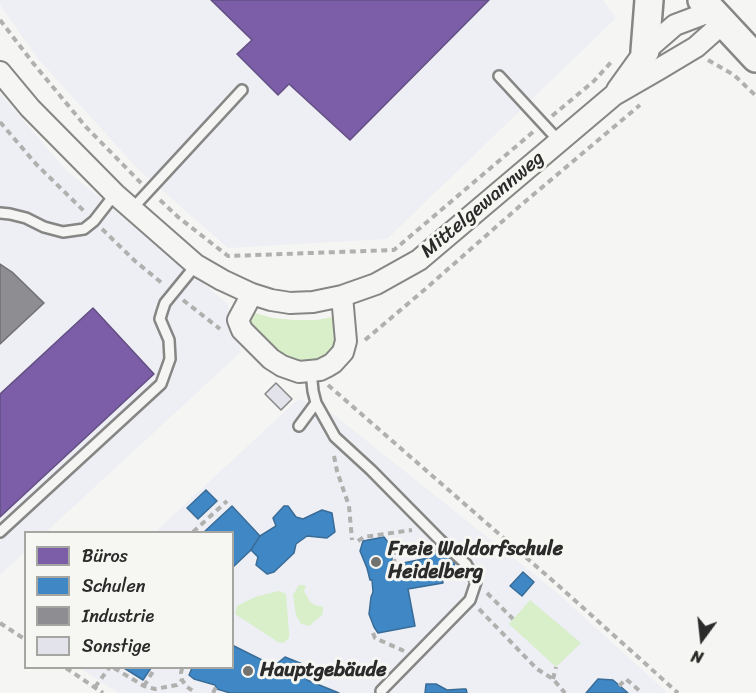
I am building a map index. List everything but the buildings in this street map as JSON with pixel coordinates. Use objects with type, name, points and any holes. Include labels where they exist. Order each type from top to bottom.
[{"type":"main road","points":[[645,51],[649,0]]},
{"type":"main road","points":[[712,11],[756,58]]},
{"type":"street","name":"Mittelgewannweg","points":[[614,95],[645,51],[675,25],[712,11]]},
{"type":"street","name":"Mittelgewannweg","points":[[0,72],[30,108],[131,210],[196,265],[252,294],[290,303],[313,302],[342,296],[376,284],[419,260],[614,95],[696,47],[712,11]]},
{"type":"street","points":[[252,294],[238,320],[242,330],[282,366],[314,376],[344,352],[346,340],[342,296]]},
{"type":"lane","points":[[499,76],[559,141]]},
{"type":"lane","points":[[131,210],[242,90]]},
{"type":"lane","points":[[0,213],[26,218],[44,227],[63,232],[84,229],[94,221],[115,194]]},
{"type":"lane","points":[[0,532],[161,384],[170,359],[169,340],[160,319],[165,303],[196,265]]},
{"type":"lane","points":[[314,376],[313,391],[316,403],[335,437],[422,527],[466,564],[476,582],[470,600],[381,691]]},
{"type":"lane","points":[[299,426],[316,403]]},
{"type":"path","points":[[0,20],[86,127],[130,174],[178,217],[228,255],[394,250],[594,81],[616,56]]},
{"type":"path","points":[[699,66],[709,62],[726,70],[756,96]]},
{"type":"path","points":[[357,346],[647,98]]},
{"type":"path","points":[[0,122],[36,164],[135,261],[221,330]]},
{"type":"path","points":[[314,376],[560,587],[678,693]]},
{"type":"path","points":[[328,426],[337,471],[349,506],[355,540],[422,527],[424,560]]},
{"type":"path","points":[[194,531],[227,501]]},
{"type":"path","points":[[395,565],[393,553],[422,548]]},
{"type":"path","points":[[476,582],[513,619]]},
{"type":"path","points":[[470,600],[537,669],[554,679],[565,693]]},
{"type":"path","points":[[0,623],[24,639]]},
{"type":"path","points":[[373,633],[375,638],[416,656]]},
{"type":"path","points":[[554,679],[556,668]]},
{"type":"path","points":[[68,669],[104,693]]},
{"type":"path","points":[[95,687],[110,669]]},
{"type":"path","points":[[113,669],[144,686],[155,688],[177,685],[182,680]]},
{"type":"path","points":[[144,686],[154,669]]},
{"type":"path","points":[[182,669],[182,680],[196,693]]},
{"type":"path","points":[[620,686],[626,679],[642,693]]},
{"type":"path","points":[[213,693],[216,687]]},
{"type":"shaded area","points":[[0,0],[603,0],[616,18],[387,239],[228,248],[138,169],[39,60],[0,5]]},
{"type":"shaded area","points":[[0,93],[65,169],[228,304],[241,352],[47,531],[24,531],[24,553],[0,575]]},
{"type":"shaded area","name":"Freie Waldorfschule Heidelberg","points":[[299,399],[333,414],[556,592],[668,693],[118,693],[82,669],[234,669],[234,531],[156,531]]},
{"type":"green space","points":[[248,311],[273,318],[294,320],[333,317],[337,331],[334,352],[324,362],[301,365],[274,352],[246,322]]},
{"type":"green space","points":[[299,585],[306,586],[304,591],[310,602],[323,607],[322,615],[309,626],[301,624],[296,615],[293,595]]},
{"type":"green space","points":[[278,591],[286,594],[289,638],[283,643],[235,614],[237,606],[255,597]]},
{"type":"green space","points":[[530,600],[581,643],[556,667],[509,624]]},
{"type":"place","name":"Freie Waldorfschule Heidelberg","points":[[376,562]]},
{"type":"place","name":"Hauptgebäude","points":[[248,671]]}]
